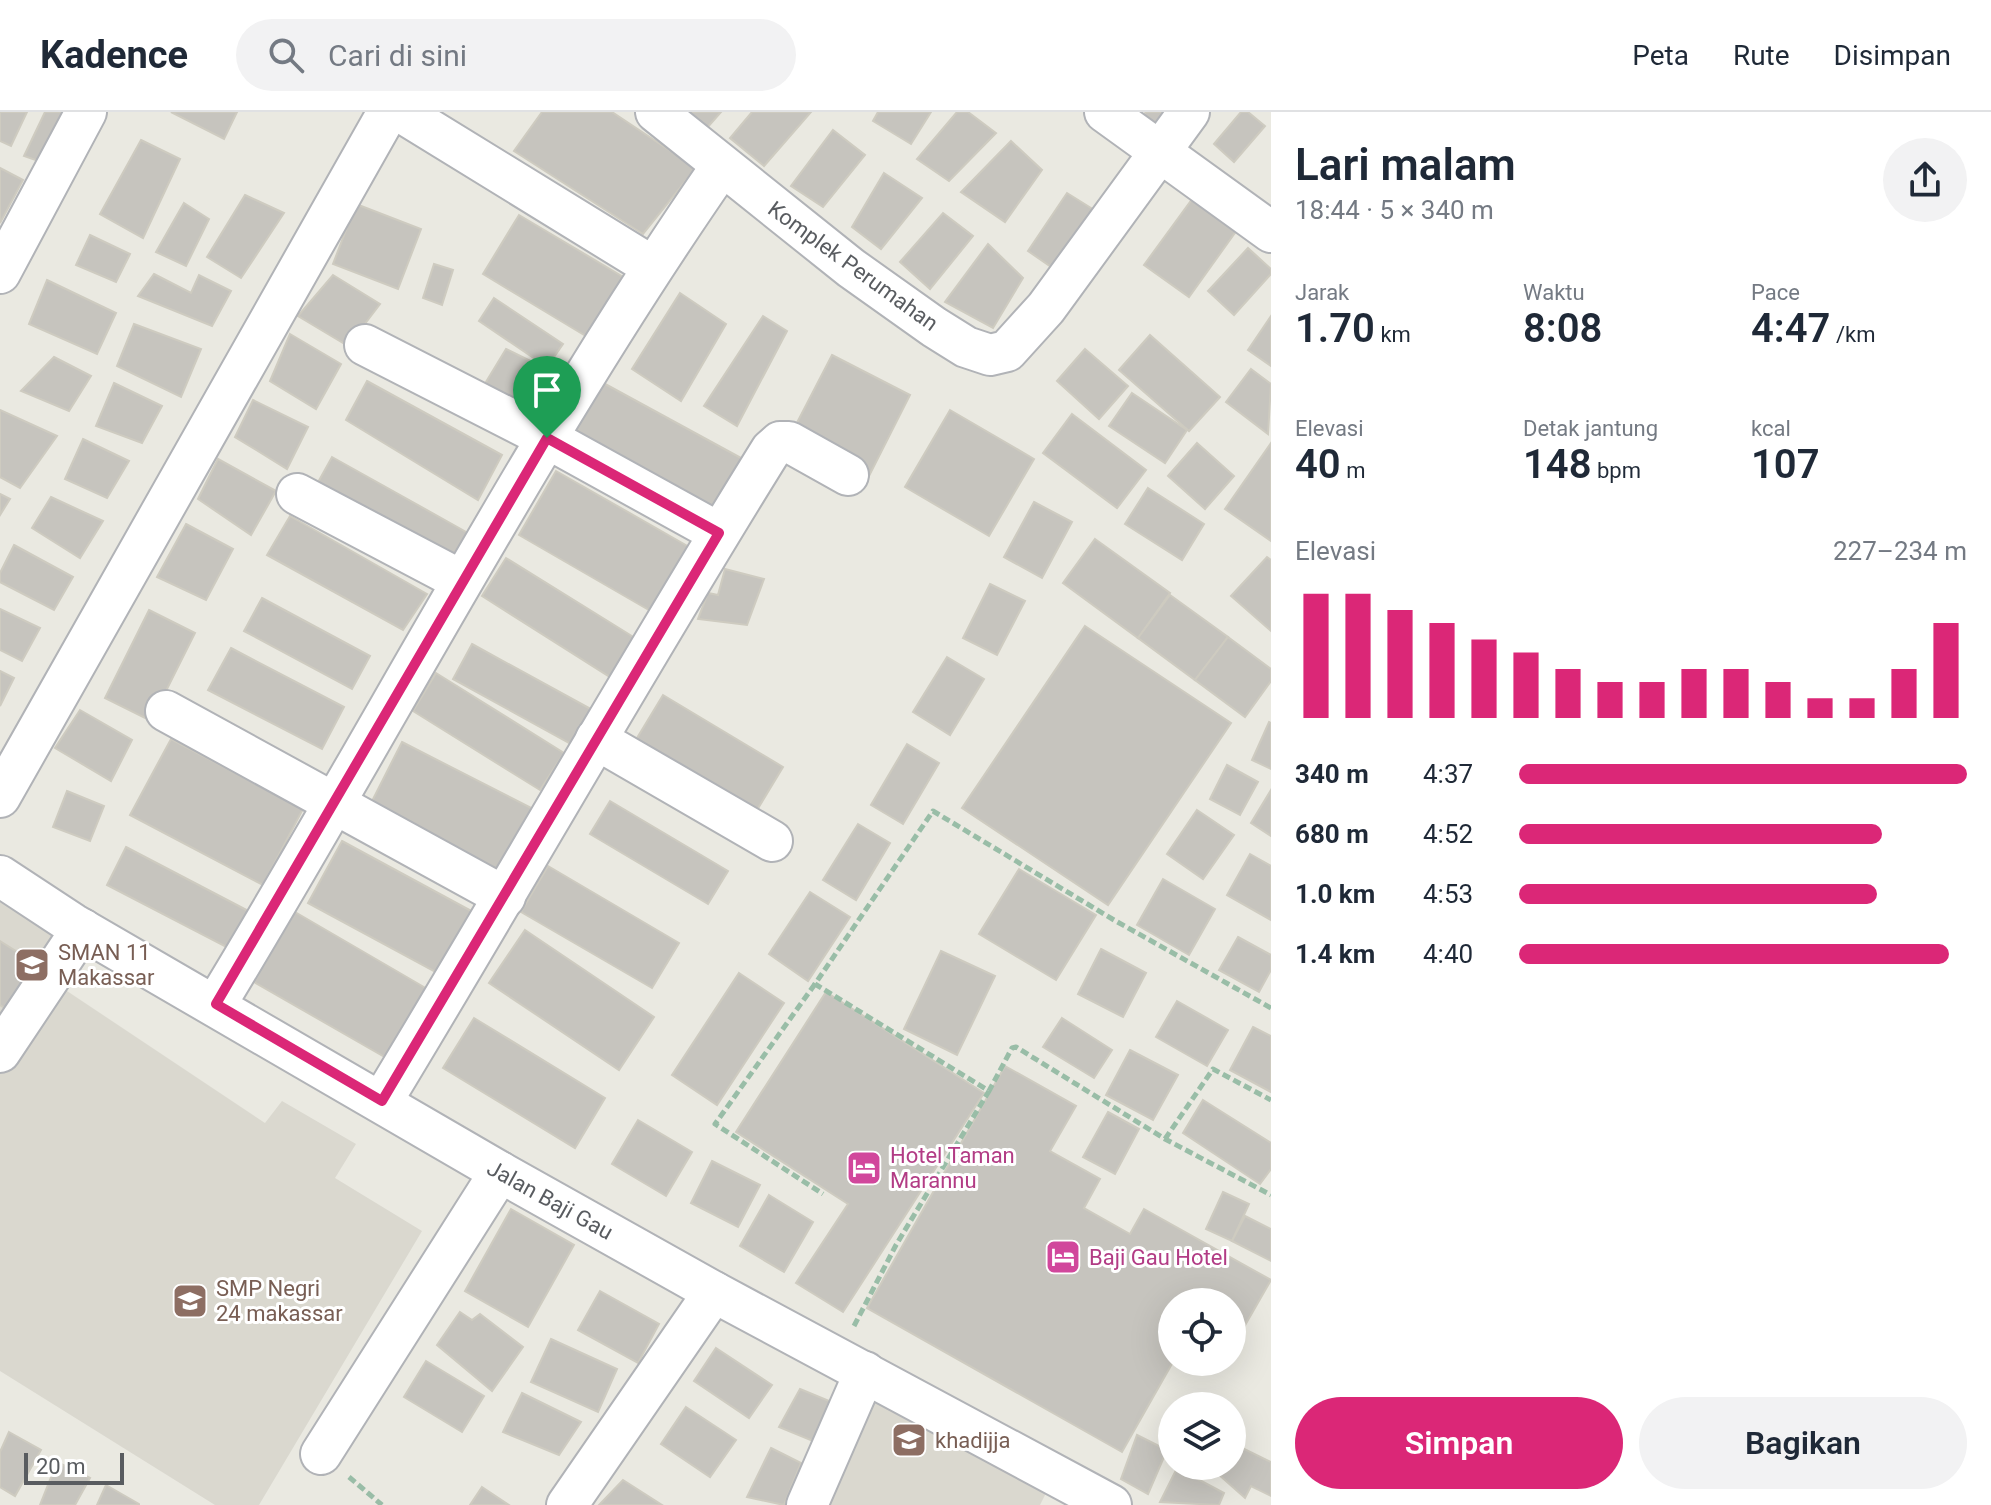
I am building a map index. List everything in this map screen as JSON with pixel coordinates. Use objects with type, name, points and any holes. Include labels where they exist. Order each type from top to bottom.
[{"type":"street","points":[[0,273],[86,112]]},
{"type":"street","points":[[0,797],[388,112]]},
{"type":"street","points":[[401,112],[653,267]]},
{"type":"street","name":"Komplek Perumahan","points":[[656,112],[721,167],[934,327],[966,347],[990,355],[1007,351],[1046,308],[1158,151]]},
{"type":"street","points":[[1105,112],[1271,232]]},
{"type":"street","points":[[1158,151],[1189,112]]},
{"type":"street","points":[[216,1004],[547,438],[653,267],[721,167]]},
{"type":"street","points":[[365,345],[547,438],[719,533]]},
{"type":"street","points":[[382,1101],[771,450],[780,442],[794,444],[848,475]]},
{"type":"street","points":[[297,494],[462,581]]},
{"type":"street","points":[[166,711],[505,897]]},
{"type":"street","points":[[596,739],[772,841]]},
{"type":"street","name":"Jalan Baji Gau","points":[[0,876],[82,929],[216,1004],[500,1172],[714,1292],[1111,1505]]},
{"type":"street","points":[[0,1052],[82,929]]},
{"type":"street","points":[[321,1454],[500,1172]]},
{"type":"street","points":[[567,1505],[714,1292]]},
{"type":"street","points":[[807,1505],[852,1364]]},
{"type":"path","points":[[823,1194],[715,1124],[933,811],[1114,920],[1271,1008]]},
{"type":"path","points":[[815,984],[989,1091]]},
{"type":"path","points":[[852,1364],[896,1245],[1012,1048],[1016,1047],[1165,1139],[1271,1195]]},
{"type":"path","points":[[1165,1139],[1213,1069],[1271,1100]]},
{"type":"shaded area","name":"SMP Negri 24 makassar","points":[[0,888],[72,946],[55,983],[265,1123],[282,1101],[356,1144],[335,1178],[422,1231],[259,1505],[215,1505],[0,1371]]},
{"type":"shaded area","name":"khadijja","points":[[877,1394],[1049,1487],[1040,1505],[822,1505]]},
{"type":"building","points":[[0,112],[27,112],[11,146],[0,141]]},
{"type":"building","points":[[45,112],[64,112],[47,164],[24,156]]},
{"type":"building","points":[[171,112],[237,112],[224,139]]},
{"type":"building","points":[[542,112],[612,112],[696,168],[643,234],[514,151]]},
{"type":"building","points":[[688,112],[721,112],[706,129]]},
{"type":"building","points":[[752,112],[811,112],[764,166],[730,138]]},
{"type":"building","points":[[878,112],[931,112],[911,144],[873,121]]},
{"type":"building","points":[[957,112],[968,112],[996,133],[949,181],[917,159]]},
{"type":"building","points":[[1146,112],[1175,112],[1162,130],[1143,116]]},
{"type":"building","points":[[1241,112],[1248,112],[1265,126],[1234,162],[1214,144]]},
{"type":"building","points":[[833,130],[865,155],[823,207],[791,186]]},
{"type":"building","points":[[141,140],[180,159],[143,238],[100,214]]},
{"type":"building","points":[[1011,141],[1042,170],[1005,222],[961,192]]},
{"type":"building","points":[[0,168],[23,180],[0,223]]},
{"type":"building","points":[[884,173],[922,198],[881,249],[852,227]]},
{"type":"building","points":[[1067,193],[1099,213],[1060,273],[1028,251]]},
{"type":"building","points":[[245,195],[284,213],[241,278],[207,257]]},
{"type":"building","points":[[1193,198],[1237,230],[1189,297],[1144,265]]},
{"type":"building","points":[[184,203],[209,219],[186,266],[156,252]]},
{"type":"building","points":[[356,204],[421,229],[398,289],[333,264]]},
{"type":"building","points":[[943,213],[973,236],[930,289],[900,262]]},
{"type":"building","points":[[519,215],[625,278],[589,338],[483,274]]},
{"type":"building","points":[[90,235],[130,254],[116,282],[76,265]]},
{"type":"building","points":[[988,244],[1023,278],[993,328],[945,302]]},
{"type":"building","points":[[1248,248],[1271,269],[1271,274],[1234,315],[1208,291]]},
{"type":"building","points":[[434,264],[453,270],[442,305],[423,298]]},
{"type":"building","points":[[154,274],[191,293],[199,275],[231,291],[212,326],[138,296]]},
{"type":"building","points":[[333,275],[380,304],[348,346],[298,316]]},
{"type":"building","points":[[47,280],[116,313],[97,354],[29,324]]},
{"type":"building","points":[[680,293],[726,324],[681,401],[632,369]]},
{"type":"building","points":[[494,298],[563,344],[547,367],[479,321]]},
{"type":"building","points":[[763,316],[787,331],[737,426],[704,406]]},
{"type":"building","points":[[1271,316],[1271,366],[1248,350]]},
{"type":"building","points":[[134,324],[201,349],[181,397],[117,366]]},
{"type":"building","points":[[290,334],[341,364],[316,409],[270,381]]},
{"type":"building","points":[[1150,335],[1220,397],[1189,431],[1119,370]]},
{"type":"building","points":[[506,349],[553,372],[530,421],[478,395]]},
{"type":"building","points":[[1085,349],[1128,386],[1099,419],[1057,381]]},
{"type":"building","points":[[832,355],[910,395],[867,480],[788,440]]},
{"type":"building","points":[[54,357],[91,376],[69,411],[21,391]]},
{"type":"building","points":[[1251,369],[1271,384],[1268,434],[1226,402]]},
{"type":"building","points":[[596,379],[752,464],[725,513],[569,429]]},
{"type":"building","points":[[367,381],[502,455],[478,500],[346,420]]},
{"type":"building","points":[[114,383],[162,406],[142,443],[96,426]]},
{"type":"building","points":[[1132,393],[1187,430],[1165,463],[1109,426]]},
{"type":"building","points":[[253,400],[308,427],[287,469],[235,437]]},
{"type":"building","points":[[0,410],[57,436],[20,488],[0,477]]},
{"type":"building","points":[[950,410],[1034,459],[989,536],[905,487]]},
{"type":"building","points":[[1072,414],[1146,470],[1117,508],[1043,453]]},
{"type":"building","points":[[83,439],[129,461],[107,498],[65,479]]},
{"type":"building","points":[[1197,443],[1234,476],[1205,509],[1168,476]]},
{"type":"building","points":[[1271,443],[1271,541],[1225,509]]},
{"type":"building","points":[[332,457],[468,533],[452,559],[317,484]]},
{"type":"building","points":[[218,459],[276,491],[251,535],[198,499]]},
{"type":"building","points":[[556,471],[691,548],[654,613],[519,535]]},
{"type":"building","points":[[1148,488],[1204,524],[1182,560],[1125,524]]},
{"type":"building","points":[[0,494],[10,499],[0,515]]},
{"type":"building","points":[[51,497],[103,521],[80,558],[32,528]]},
{"type":"building","points":[[1034,502],[1072,522],[1042,578],[1004,557]]},
{"type":"building","points":[[290,516],[427,594],[403,630],[267,555]]},
{"type":"building","points":[[186,524],[233,549],[206,600],[157,577]]},
{"type":"building","points":[[1095,539],[1170,593],[1138,638],[1063,583]]},
{"type":"building","points":[[14,545],[73,577],[54,610],[0,582],[0,573]]},
{"type":"building","points":[[1267,557],[1271,560],[1271,631],[1231,596]]},
{"type":"building","points":[[506,558],[635,638],[610,677],[482,596]]},
{"type":"building","points":[[725,569],[764,579],[747,625],[698,619],[708,593],[718,595]]},
{"type":"building","points":[[990,584],[1025,601],[997,655],[963,638]]},
{"type":"building","points":[[1170,595],[1228,637],[1195,680],[1138,638]]},
{"type":"building","points":[[262,598],[370,656],[352,689],[244,631]]},
{"type":"building","points":[[0,609],[40,628],[22,661],[0,650]]},
{"type":"building","points":[[149,610],[195,633],[151,721],[105,698]]},
{"type":"building","points":[[1085,626],[1231,723],[1108,905],[962,808]]},
{"type":"building","points":[[1228,637],[1271,669],[1271,681],[1245,717],[1195,680]]},
{"type":"building","points":[[472,644],[598,713],[578,748],[453,679]]},
{"type":"building","points":[[231,648],[344,707],[322,749],[208,690]]},
{"type":"building","points":[[947,657],[984,679],[950,735],[913,712]]},
{"type":"building","points":[[0,671],[14,678],[0,706]]},
{"type":"building","points":[[436,673],[564,753],[540,790],[413,711]]},
{"type":"building","points":[[663,695],[783,767],[751,820],[631,748]]},
{"type":"building","points":[[80,710],[132,740],[111,781],[55,748]]},
{"type":"building","points":[[1271,723],[1271,769],[1252,760]]},
{"type":"building","points":[[171,739],[303,809],[263,885],[130,815]]},
{"type":"building","points":[[402,742],[541,813],[507,879],[369,807]]},
{"type":"building","points":[[907,744],[939,763],[903,824],[871,805]]},
{"type":"building","points":[[1227,765],[1258,782],[1240,815],[1210,799]]},
{"type":"building","points":[[1271,790],[1271,836],[1251,823]]},
{"type":"building","points":[[67,791],[104,806],[90,841],[53,827]]},
{"type":"building","points":[[610,801],[728,871],[708,904],[590,834]]},
{"type":"building","points":[[1197,810],[1234,835],[1203,879],[1167,854]]},
{"type":"building","points":[[858,824],[890,843],[856,900],[823,880]]},
{"type":"building","points":[[342,841],[475,913],[441,975],[308,903]]},
{"type":"building","points":[[126,847],[256,915],[236,952],[107,885]]},
{"type":"building","points":[[1250,854],[1271,866],[1271,920],[1227,895]]},
{"type":"building","points":[[548,866],[679,943],[652,988],[521,912]]},
{"type":"building","points":[[1019,869],[1096,915],[1056,980],[979,934]]},
{"type":"building","points":[[1163,879],[1215,909],[1189,955],[1137,925]]},
{"type":"building","points":[[810,892],[850,917],[808,981],[769,954]]},
{"type":"building","points":[[295,912],[429,990],[388,1059],[254,982]]},
{"type":"building","points":[[525,930],[654,1017],[619,1070],[489,983]]},
{"type":"building","points":[[1238,937],[1271,955],[1271,970],[1259,992],[1219,970]]},
{"type":"building","points":[[0,941],[46,970],[17,1016],[0,1005]]},
{"type":"building","points":[[1101,949],[1146,973],[1123,1017],[1078,994]]},
{"type":"building","points":[[941,951],[995,976],[957,1055],[904,1029]]},
{"type":"building","points":[[739,973],[784,1003],[717,1105],[672,1075]]},
{"type":"building","name":"Hotel Taman Marannu","points":[[826,992],[984,1093],[843,1312],[796,1283],[848,1204],[736,1132]]},
{"type":"building","points":[[1177,1001],[1228,1030],[1207,1066],[1156,1037]]},
{"type":"building","points":[[474,1018],[605,1098],[575,1148],[443,1068]]},
{"type":"building","points":[[1062,1018],[1112,1050],[1094,1078],[1043,1047]]},
{"type":"building","points":[[1253,1027],[1271,1036],[1271,1092],[1230,1070]]},
{"type":"building","points":[[1130,1050],[1178,1075],[1153,1120],[1106,1095]]},
{"type":"building","name":"Baji Gau Hotel","points":[[1005,1066],[1076,1106],[1050,1151],[1100,1179],[1084,1208],[1130,1234],[1144,1209],[1271,1280],[1246,1324],[1246,1288],[1158,1288],[1158,1376],[1165,1376],[1122,1452],[867,1308]]},
{"type":"building","points":[[1203,1100],[1271,1143],[1271,1169],[1260,1184],[1183,1133]]},
{"type":"building","points":[[1108,1112],[1139,1129],[1115,1174],[1083,1157]]},
{"type":"building","points":[[638,1120],[692,1152],[666,1196],[612,1164]]},
{"type":"building","points":[[712,1161],[760,1185],[738,1227],[691,1203]]},
{"type":"building","points":[[1223,1192],[1249,1204],[1232,1241],[1206,1229]]},
{"type":"building","points":[[769,1195],[813,1222],[784,1272],[740,1246]]},
{"type":"building","points":[[511,1209],[574,1245],[528,1327],[465,1291]]},
{"type":"building","points":[[1245,1216],[1271,1229],[1271,1261],[1232,1241]]},
{"type":"building","points":[[600,1291],[659,1324],[638,1363],[578,1330]]},
{"type":"building","points":[[460,1312],[472,1320],[480,1314],[523,1347],[492,1391],[437,1345]]},
{"type":"building","points":[[551,1339],[617,1369],[598,1412],[531,1382]]},
{"type":"building","points":[[716,1348],[772,1385],[749,1418],[694,1381]]},
{"type":"building","points":[[426,1361],[484,1396],[462,1432],[404,1397]]},
{"type":"building","points":[[800,1389],[839,1405],[825,1446],[779,1427]]},
{"type":"building","points":[[522,1393],[581,1422],[559,1455],[503,1432]]},
{"type":"building","points":[[686,1407],[736,1440],[710,1477],[661,1444]]},
{"type":"building","points":[[9,1432],[41,1450],[15,1496],[0,1487],[0,1452]]},
{"type":"building","points":[[1137,1435],[1158,1446],[1158,1471],[1148,1494],[1121,1479]]},
{"type":"building","points":[[771,1448],[801,1463],[784,1505],[747,1497]]},
{"type":"building","points":[[1246,1450],[1271,1462],[1271,1496],[1251,1486],[1245,1498],[1225,1480],[1246,1480]]},
{"type":"building","points":[[57,1462],[90,1478],[75,1505],[40,1505]]},
{"type":"building","points":[[623,1480],[662,1505],[599,1505]]},
{"type":"building","points":[[1171,1480],[1200,1480],[1224,1493],[1219,1505],[1160,1502]]},
{"type":"building","points":[[106,1485],[139,1504],[139,1505],[97,1505]]},
{"type":"building","points":[[482,1487],[509,1505],[470,1505]]},
{"type":"place","name":"SMAN 11 Makassar","points":[[32,965]]},
{"type":"place","name":"Hotel Taman Marannu","points":[[864,1168]]},
{"type":"place","name":"Baji Gau Hotel","points":[[1063,1257]]},
{"type":"place","name":"SMP Negri 24 makassar","points":[[190,1301]]},
{"type":"place","name":"khadijja","points":[[909,1440]]},
{"type":"route","points":[[547,438],[719,533],[382,1101],[216,1004],[547,438]]}]
